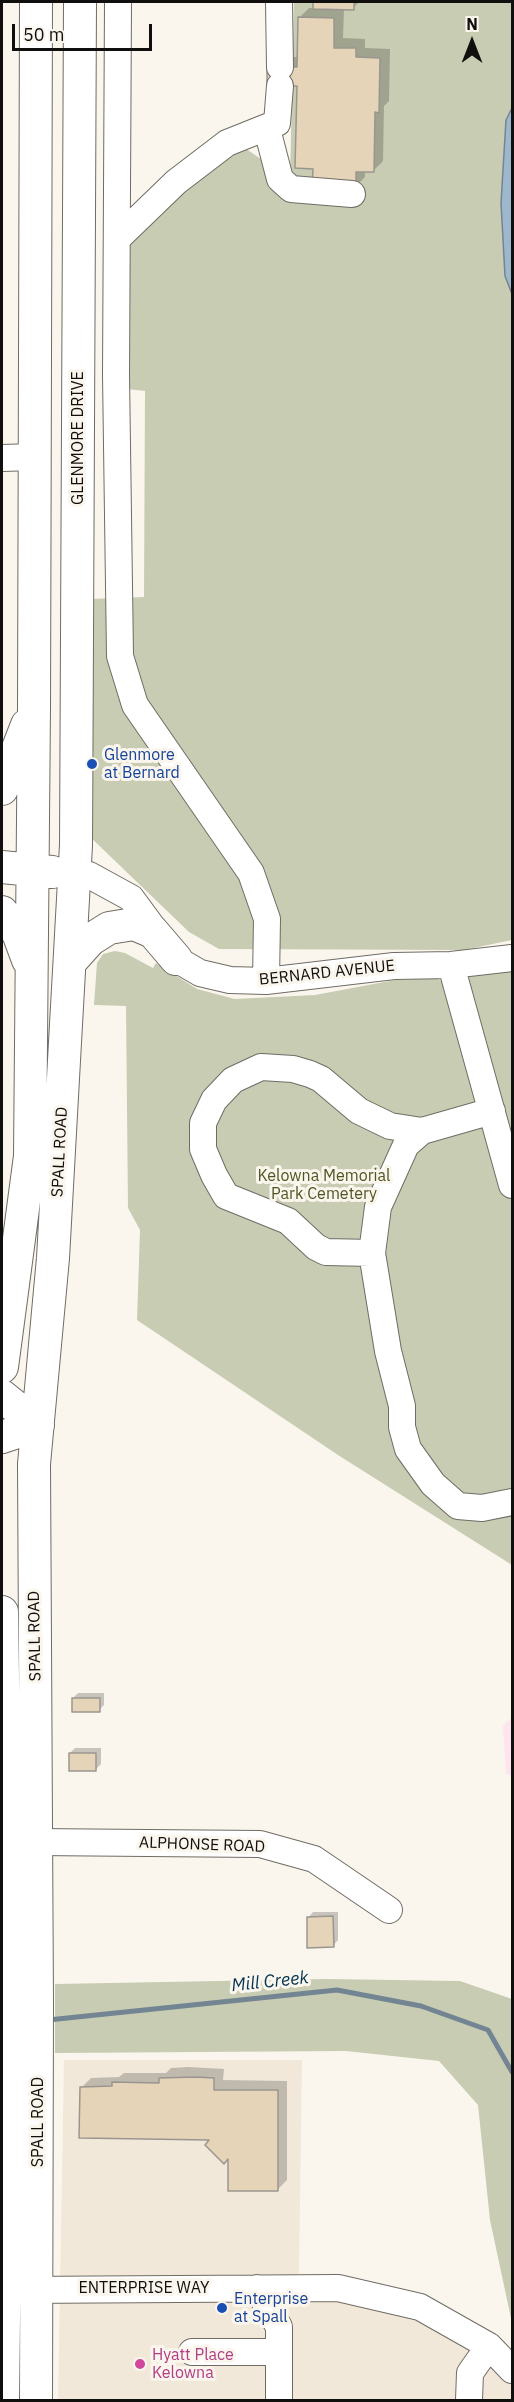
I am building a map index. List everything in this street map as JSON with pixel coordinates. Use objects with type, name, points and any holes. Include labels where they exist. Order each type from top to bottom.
[{"type":"main road","points":[[33,869],[36,2]]},
{"type":"main road","name":"GLENMORE DRIVE","points":[[74,874],[81,2]]},
{"type":"main road","points":[[34,707],[74,874]]},
{"type":"main road","points":[[2,789],[34,707]]},
{"type":"main road","name":"BERNARD AVENUE","points":[[2,867],[74,874]]},
{"type":"main road","name":"SPALL ROAD","points":[[2,1367],[30,1156],[33,869]]},
{"type":"main road","name":"SPALL ROAD","points":[[3,2400],[5,2290],[35,1842],[34,1464],[53,1258],[74,874]]},
{"type":"main road","points":[[2,912],[18,933],[32,973]]},
{"type":"main road","points":[[71,960],[90,940],[110,928],[134,924],[153,932],[176,959]]},
{"type":"main road","points":[[2,1218],[15,1195],[30,1156]]},
{"type":"main road","points":[[2,1396],[38,1425]]},
{"type":"main road","points":[[2,1437],[38,1425]]},
{"type":"main road","name":"SPALL ROAD","points":[[2,1612],[3,1905],[23,2002]]},
{"type":"main road","name":"SPALL ROAD","points":[[22,2053],[38,2289],[36,2400]]},
{"type":"street","points":[[118,2],[117,604],[123,670],[139,711],[251,873],[267,919],[266,981]]},
{"type":"street","points":[[117,239],[160,196],[227,143],[267,129],[277,123],[280,76],[279,2]]},
{"type":"street","points":[[267,129],[280,179],[291,189],[352,194]]},
{"type":"street","points":[[2,458],[34,457]]},
{"type":"street","name":"BERNARD AVENUE","points":[[74,874],[89,875],[131,898],[176,959],[200,973],[230,980],[266,981],[394,966],[451,965],[513,958]]},
{"type":"street","points":[[451,965],[513,1185]]},
{"type":"street","points":[[372,1253],[326,1252],[316,1247],[288,1221],[226,1196],[203,1149],[203,1123],[214,1100],[233,1080],[261,1067],[293,1069],[321,1079],[359,1111],[390,1126],[422,1131],[492,1111]]},
{"type":"street","points":[[422,1131],[406,1145],[378,1208],[372,1253],[388,1351],[402,1406],[402,1427],[408,1449],[433,1484],[458,1506],[482,1508],[513,1502]]},
{"type":"street","name":"ALPHONSE ROAD","points":[[35,1842],[260,1844],[314,1859],[389,1910]]},
{"type":"street","points":[[257,2288],[279,2326],[279,2400]]},
{"type":"street","points":[[279,2326],[305,2288]]},
{"type":"street","name":"ENTERPRISE WAY","points":[[5,2290],[338,2288],[420,2307],[489,2346],[513,2370]]},
{"type":"street","points":[[469,2400],[470,2373],[489,2346]]},
{"type":"street","points":[[192,2352],[279,2352]]},
{"type":"shaded area","points":[[512,1717],[512,1776],[506,1774],[503,1726]]},
{"type":"shaded area","points":[[64,2060],[302,2060],[299,2276],[333,2276],[512,2356],[512,2400],[58,2400]]},
{"type":"green space","points":[[294,2],[512,2],[512,940],[464,950],[219,949],[189,932],[86,833],[91,599],[144,597],[145,391],[127,389],[127,263],[130,238],[169,202],[242,146],[290,179]]},
{"type":"green space","name":"Kelowna Memorial Park Cemetery","points":[[115,951],[125,953],[153,968],[156,963],[197,989],[235,999],[315,995],[395,980],[436,978],[445,983],[467,974],[512,969],[512,1565],[338,1455],[137,1320],[140,1230],[128,1208],[126,1006],[94,1005],[97,963],[103,954]]},
{"type":"green space","points":[[326,1979],[460,1981],[512,1999],[512,2323],[490,2220],[478,2105],[439,2061],[346,2051],[55,2053],[55,1984]]},
{"type":"water","points":[[512,108],[512,294],[505,276],[501,203],[506,120]]},
{"type":"building","points":[[313,2],[354,2],[354,10],[313,9]]},
{"type":"building","points":[[298,17],[334,18],[334,48],[356,48],[356,57],[380,58],[379,113],[375,112],[374,172],[356,172],[356,188],[312,188],[313,169],[295,168],[297,86],[267,86],[267,66],[297,67]]},
{"type":"building","points":[[72,1698],[100,1698],[100,1712],[72,1712]]},
{"type":"building","points":[[69,1753],[96,1753],[96,1771],[69,1771]]},
{"type":"building","points":[[333,1916],[334,1947],[307,1948],[307,1917]]},
{"type":"building","points":[[159,2078],[214,2078],[214,2090],[278,2090],[278,2191],[228,2191],[228,2159],[224,2164],[205,2145],[209,2140],[79,2138],[80,2087],[112,2086],[112,2082],[159,2083]]},
{"type":"waterway","name":"Mill Creek","points":[[48,2020],[337,1990],[421,2006],[488,2030],[512,2072]]},
{"type":"place","name":"Glenmore at Bernard","points":[[92,764]]},
{"type":"place","name":"Enterprise at Spall","points":[[222,2308]]},
{"type":"place","name":"Hyatt Place Kelowna","points":[[140,2364]]}]
